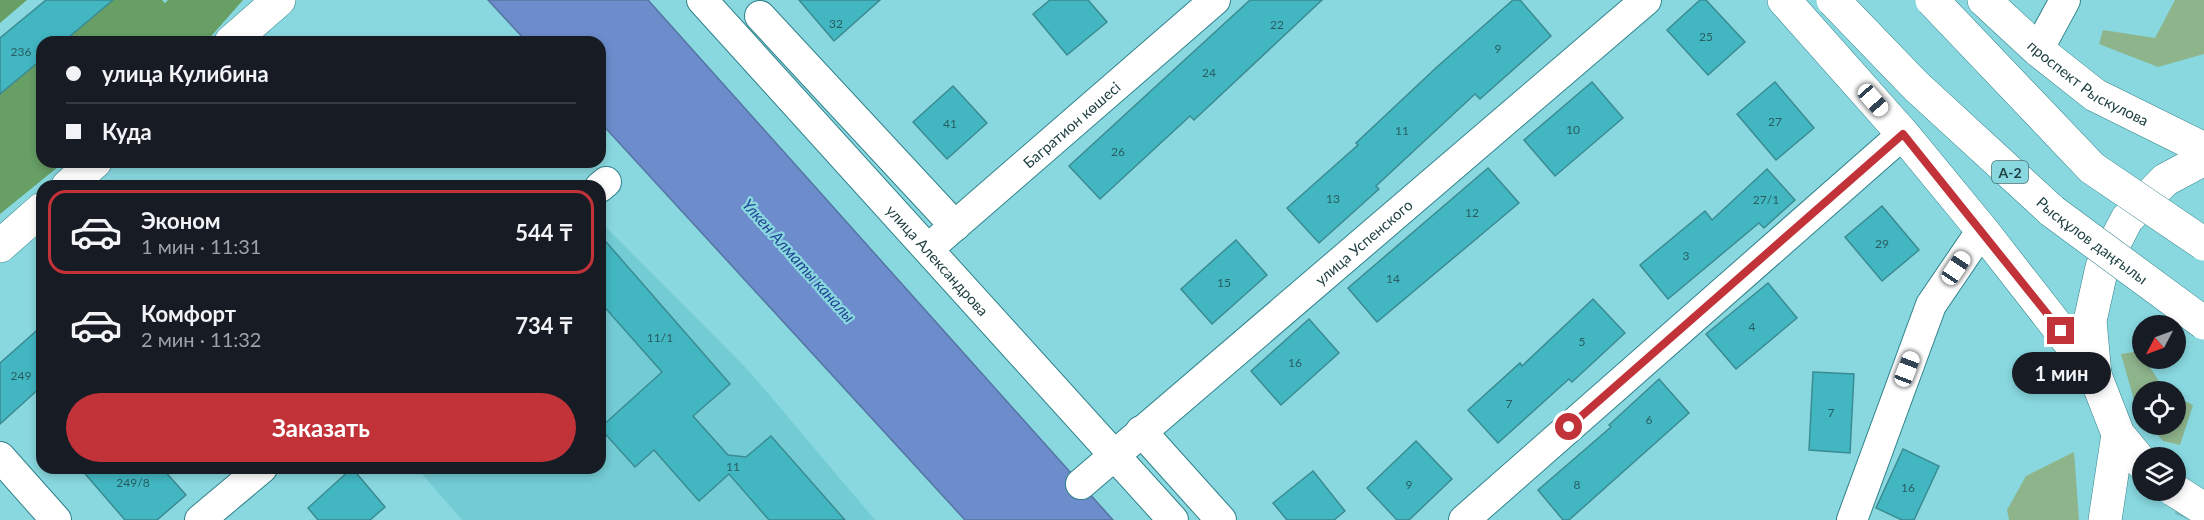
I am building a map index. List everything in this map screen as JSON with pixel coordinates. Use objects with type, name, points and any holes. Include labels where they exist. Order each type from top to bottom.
[{"type":"main road","points":[[238,36],[279,0]]},
{"type":"main road","points":[[1784,0],[1903,134],[1982,230],[2095,375]]},
{"type":"main road","name":"Рысқұлов даңғылы","points":[[1833,0],[1916,86],[2052,211],[2204,323]]},
{"type":"main road","points":[[1932,0],[2092,168],[2204,244]]},
{"type":"main road","name":"проспект Рыскулова","points":[[1984,0],[2038,50],[2095,95],[2204,149]]},
{"type":"main road","points":[[2132,451],[2118,434],[2095,375],[2090,321],[2102,267],[2127,219],[2165,180],[2204,159]]},
{"type":"main road","points":[[75,180],[88,168]]},
{"type":"main road","points":[[0,246],[36,214]]},
{"type":"main road","points":[[2105,520],[2118,434]]},
{"type":"main road","points":[[2186,498],[2204,509]]},
{"type":"street","name":"улица Александрова","points":[[702,0],[1173,520]]},
{"type":"street","name":"Багратион көшесі","points":[[928,249],[1215,0]]},
{"type":"street","name":"улица Успенского","points":[[1081,484],[1646,0]]},
{"type":"street","points":[[2038,50],[2065,0]]},
{"type":"street","points":[[737,37],[769,8],[955,226]]},
{"type":"street","points":[[1464,520],[1903,134]]},
{"type":"street","points":[[1852,520],[1931,305],[1982,230]]},
{"type":"street","points":[[1141,431],[1221,520]]},
{"type":"street","points":[[0,456],[56,520]]},
{"type":"street","points":[[200,520],[255,474]]},
{"type":"shaded area","points":[[606,227],[749,371],[875,520],[462,520],[422,474],[606,474]]},
{"type":"green space","points":[[0,0],[27,0],[0,23]]},
{"type":"green space","points":[[113,0],[162,0],[165,3],[168,0],[243,0],[211,36],[70,36]]},
{"type":"green space","points":[[2175,0],[2204,0],[2204,54],[2158,67],[2099,44],[2103,30],[2155,38]]},
{"type":"green space","points":[[36,64],[36,168],[57,168],[42,180],[36,180],[36,185],[0,214],[0,94]]},
{"type":"green space","points":[[2132,352],[2132,369],[2151,369],[2159,381],[2132,381],[2132,393],[2121,354]]},
{"type":"green space","points":[[2186,402],[2193,405],[2186,427]]},
{"type":"green space","points":[[2158,435],[2183,435],[2180,445],[2163,441]]},
{"type":"green space","points":[[2074,452],[2079,520],[2009,520],[2007,510],[2026,476]]},
{"type":"water","name":"Үлкен Алматы каналы","points":[[488,0],[648,0],[1113,520],[965,520],[606,129],[606,36],[521,36]]},
{"type":"building","points":[[46,0],[113,0],[70,36],[36,36],[36,64],[0,94],[0,38]]},
{"type":"building","points":[[799,0],[880,0],[834,41]]},
{"type":"building","points":[[1050,0],[1088,0],[1107,22],[1067,55],[1033,14]]},
{"type":"building","points":[[1250,0],[1322,0],[1194,120],[1190,116],[1100,199],[1069,166]]},
{"type":"building","points":[[1513,0],[1520,0],[1551,36],[1480,99],[1475,94],[1376,186],[1379,189],[1319,243],[1287,208],[1358,145],[1356,143],[1438,66]]},
{"type":"building","points":[[1700,0],[1706,0],[1745,42],[1708,75],[1667,30]]},
{"type":"building","points":[[1592,82],[1623,118],[1555,176],[1524,140]]},
{"type":"building","points":[[1775,82],[1814,128],[1776,160],[1737,114]]},
{"type":"building","points":[[953,86],[987,123],[947,159],[913,122]]},
{"type":"building","points":[[1488,168],[1519,203],[1377,322],[1348,288]]},
{"type":"building","points":[[1767,169],[1795,200],[1764,228],[1759,223],[1668,299],[1640,265],[1705,211],[1712,220]]},
{"type":"building","points":[[1882,206],[1919,250],[1882,281],[1845,237]]},
{"type":"building","points":[[1236,240],[1267,275],[1212,324],[1181,289]]},
{"type":"building","points":[[606,242],[730,384],[693,416],[728,455],[746,457],[771,436],[845,520],[769,520],[729,474],[699,501],[654,450],[635,467],[606,435],[606,423],[662,372],[606,309]]},
{"type":"building","points":[[1768,283],[1797,318],[1736,369],[1706,334]]},
{"type":"building","points":[[1593,299],[1625,333],[1572,382],[1569,379],[1498,443],[1468,410],[1520,363],[1522,366]]},
{"type":"building","points":[[1309,319],[1339,353],[1281,405],[1251,371]]},
{"type":"building","points":[[36,331],[36,391],[0,424],[0,363]]},
{"type":"building","points":[[1813,372],[1854,374],[1850,453],[1809,450]]},
{"type":"building","points":[[1659,379],[1689,413],[1569,520],[1563,520],[1538,490],[1611,427],[1609,425]]},
{"type":"building","points":[[1416,441],[1452,479],[1409,520],[1397,520],[1367,488]]},
{"type":"building","points":[[1903,449],[1939,466],[1914,520],[1902,520],[1876,508]]},
{"type":"building","points":[[1313,471],[1345,511],[1334,520],[1287,520],[1273,503]]},
{"type":"building","points":[[85,474],[167,474],[186,495],[157,520],[125,520]]},
{"type":"building","points":[[345,474],[357,474],[385,507],[370,520],[318,520],[308,508]]},
{"type":"tunnel","points":[[2190,520],[2204,486]]},
{"type":"route","points":[[1569,427],[1903,134],[2061,331]]}]
